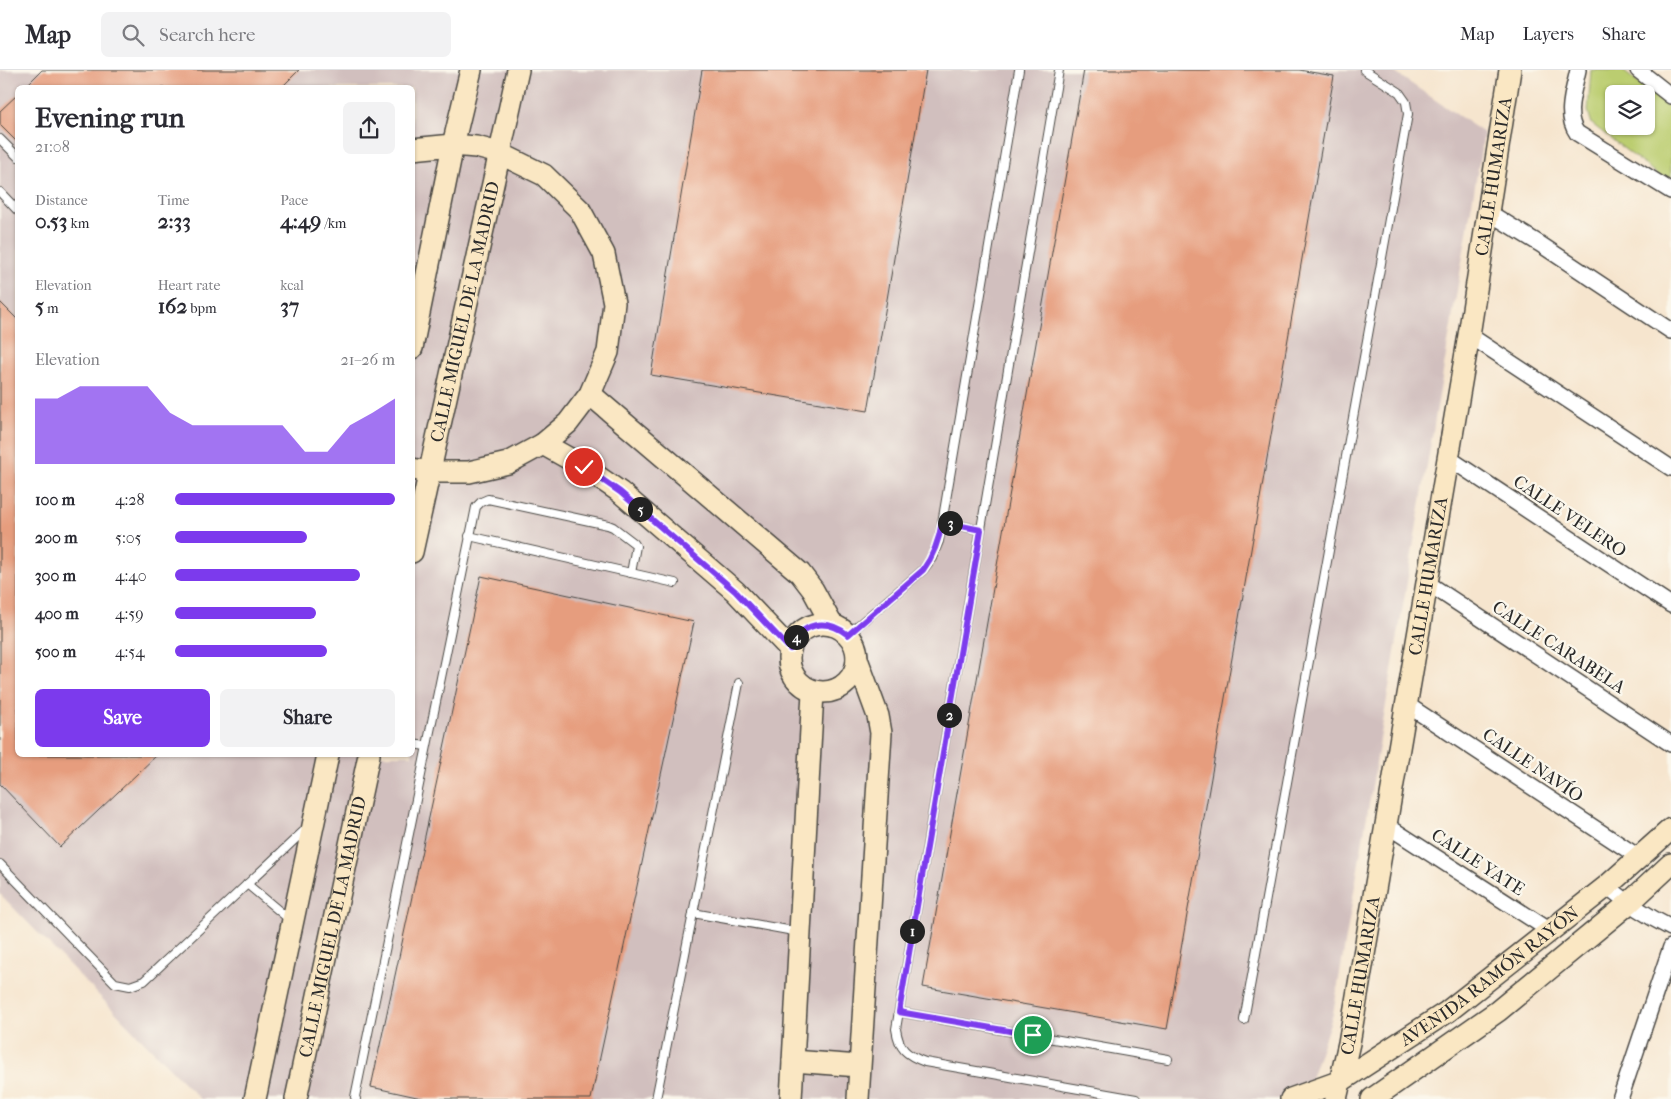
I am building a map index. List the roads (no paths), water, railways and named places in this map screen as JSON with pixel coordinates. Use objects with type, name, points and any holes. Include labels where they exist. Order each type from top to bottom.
[{"type":"main road","points":[[415,333],[453,145],[471,70]]},
{"type":"main road","name":"CALLE MIGUEL DE LA MADRID","points":[[415,525],[421,471],[518,70]]},
{"type":"main road","name":"CALLE HUMARIZA","points":[[1339,1090],[1349,1043],[1469,335],[1488,212],[1506,72]]},
{"type":"main road","points":[[415,149],[453,145],[476,147],[499,153],[544,175],[580,210],[604,254],[614,303],[608,352],[590,394],[568,423],[543,444],[508,463],[469,472],[421,471]]},
{"type":"main road","points":[[590,394],[800,573],[840,630],[853,642],[857,659],[878,716],[881,733],[858,1099]]},
{"type":"main road","points":[[543,444],[584,467],[620,492],[735,591],[790,649]]},
{"type":"main road","points":[[840,630],[823,624],[806,628],[793,641],[790,649],[789,667],[793,675],[805,688],[813,692],[822,693],[840,688],[852,676],[857,659]]},
{"type":"main road","points":[[791,1099],[813,692]]},
{"type":"main road","points":[[254,1096],[328,757]]},
{"type":"main road","name":"CALLE MIGUEL DE LA MADRID","points":[[296,1099],[369,757]]},
{"type":"main road","name":"AVENIDA RAMÓN RAYÓN","points":[[1291,1099],[1339,1090],[1447,1012],[1607,886],[1671,829]]},
{"type":"main road","name":"AVENIDA RAMÓN RAYÓN","points":[[1372,1099],[1498,1011],[1628,904],[1671,864]]},
{"type":"main road","points":[[793,1061],[859,1066]]},
{"type":"main road","points":[[301,1074],[307,1099]]},
{"type":"street","points":[[1578,70],[1570,110],[1572,126],[1577,133],[1671,191]]},
{"type":"street","points":[[1638,70],[1671,96]]},
{"type":"street","points":[[1488,212],[1540,244],[1671,331]]},
{"type":"street","points":[[1469,335],[1671,468]]},
{"type":"street","name":"CALLE VELERO","points":[[1448,457],[1671,605]]},
{"type":"street","name":"CALLE CARABELA","points":[[1426,582],[1671,744]]},
{"type":"street","name":"CALLE NAVÍO","points":[[1406,704],[1640,858]]},
{"type":"street","name":"CALLE YATE","points":[[1386,825],[1550,930]]},
{"type":"street","points":[[1607,886],[1628,904],[1650,918],[1671,928]]},
{"type":"street","points":[[1620,1099],[1671,947]]},
{"type":"lane","points":[[840,630],[923,570],[932,558],[939,541],[1019,70]]},
{"type":"lane","points":[[1059,70],[896,1029],[898,1041],[908,1054],[918,1060],[1136,1099]]},
{"type":"lane","points":[[1244,1020],[1408,114],[1406,102],[1399,92],[1364,70]]},
{"type":"lane","points":[[0,139],[15,154]]},
{"type":"lane","points":[[0,192],[15,208]]},
{"type":"lane","points":[[356,1099],[426,746],[476,507],[488,499],[613,527],[636,546],[631,573]]},
{"type":"lane","points":[[942,522],[981,530]]},
{"type":"lane","points":[[469,536],[675,583]]},
{"type":"lane","points":[[656,1099],[739,683]]},
{"type":"lane","points":[[415,744],[426,746]]},
{"type":"lane","points":[[0,864],[115,983],[130,986],[144,981],[314,821]]},
{"type":"lane","points":[[247,884],[293,922]]},
{"type":"lane","points":[[693,913],[800,932]]},
{"type":"lane","points":[[899,1012],[1168,1059]]}]
